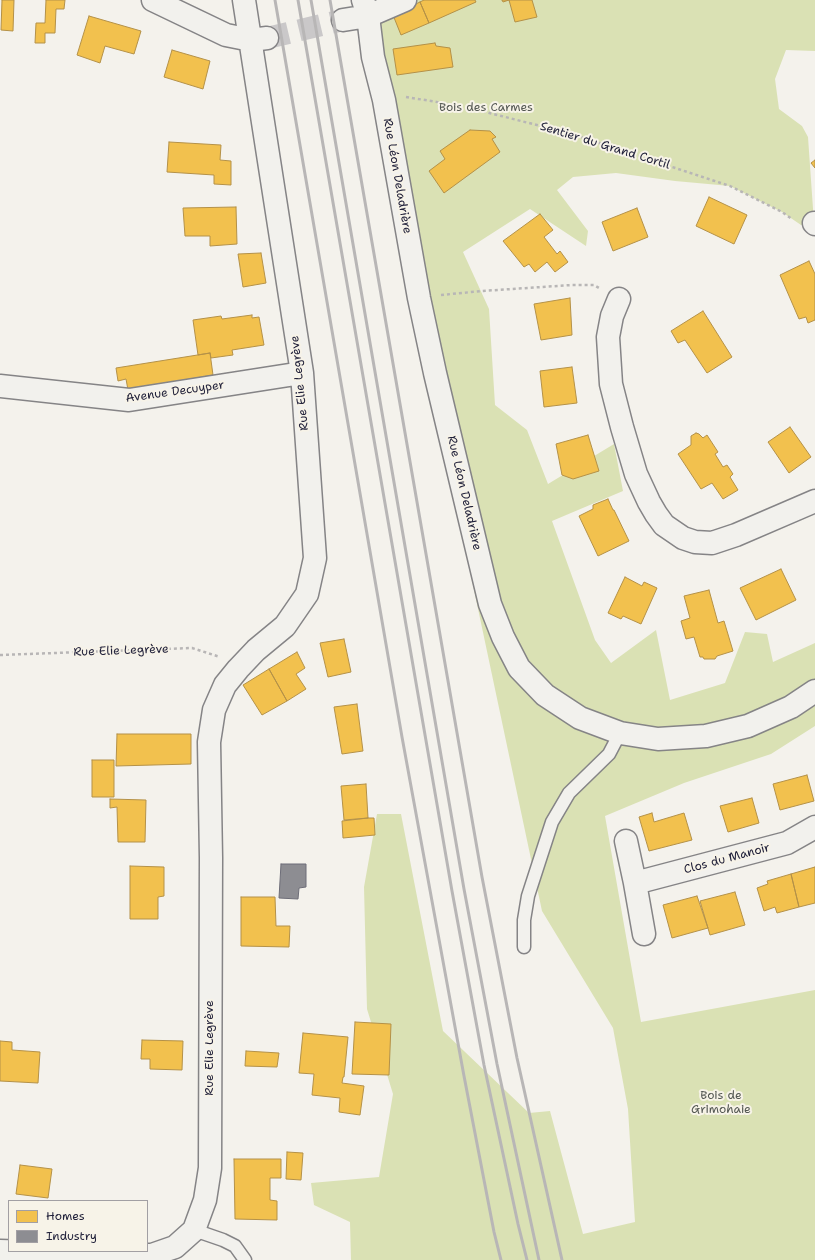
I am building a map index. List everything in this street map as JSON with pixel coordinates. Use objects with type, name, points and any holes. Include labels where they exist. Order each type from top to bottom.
[{"type":"street","points":[[153,0],[226,35],[259,39]]},
{"type":"street","name":"Rue Elie Legrève","points":[[30,1252],[152,1255],[175,1247],[194,1230],[205,1200],[210,1168],[211,858],[209,742],[214,710],[225,685],[256,650],[285,626],[308,594],[315,558],[302,373],[254,71],[259,39],[244,0]]},
{"type":"street","points":[[343,20],[365,8],[405,0]]},
{"type":"street","name":"Rue Léon Deladrière","points":[[365,8],[373,57],[384,100],[419,298],[490,604],[503,637],[519,668],[545,695],[580,718],[620,733],[658,739],[706,736],[748,726],[791,707],[815,691]]},
{"type":"street","points":[[618,299],[612,316],[608,337],[611,384],[636,474],[649,502],[664,525],[682,538],[695,542],[712,543],[736,536],[815,501]]},
{"type":"street","name":"Avenue Decuyper","points":[[0,386],[129,400],[302,373]]},
{"type":"street","name":"Clos du Manoir","points":[[635,883],[787,843],[815,827]]},
{"type":"street","points":[[626,841],[644,934]]},
{"type":"lane","points":[[524,947],[524,920],[528,896],[552,822],[569,793],[609,754],[620,733]]},
{"type":"lane","points":[[194,1230],[223,1240],[235,1246],[245,1260]]},
{"type":"path","name":"Sentier du Grand Cortil","points":[[384,100],[399,96],[432,101],[470,108],[572,134],[730,186],[782,212],[801,225],[815,224]]},
{"type":"path","points":[[419,298],[482,291],[594,285],[618,299]]},
{"type":"path","name":"Rue Elie Legrève","points":[[0,655],[192,648],[217,655],[238,669]]},
{"type":"green space","name":"Bois des Carmes","points":[[355,0],[815,0],[815,51],[786,50],[775,79],[779,109],[802,126],[808,137],[814,223],[801,225],[782,212],[730,186],[675,181],[616,173],[573,177],[557,190],[588,231],[586,246],[530,209],[463,252],[489,309],[495,405],[527,430],[548,484],[614,444],[623,491],[552,521],[595,640],[611,663],[656,630],[670,700],[725,683],[745,632],[767,634],[773,662],[815,643],[815,726],[771,754],[684,783],[605,816],[641,1022],[815,990],[815,1260],[351,1260],[350,1222],[314,1205],[311,1183],[379,1177],[393,1094],[367,1009],[364,887],[377,814],[401,814],[443,1031],[529,1113],[550,1111],[583,1234],[635,1222],[628,1109],[613,1028],[542,911],[459,519]]},
{"type":"building: Homes","points":[[2,0],[14,0],[13,31],[1,30]]},
{"type":"building: Homes","points":[[46,0],[65,0],[64,9],[56,9],[55,33],[45,33],[45,43],[35,43],[36,23],[45,23]]},
{"type":"building: Homes","points":[[424,0],[475,0],[476,2],[429,23],[420,2]]},
{"type":"building: Homes","points":[[509,0],[532,0],[537,17],[515,22]]},
{"type":"building: Homes","points":[[420,2],[429,23],[401,35],[393,15]]},
{"type":"building: Homes","points":[[89,16],[141,31],[134,54],[105,46],[100,63],[77,55]]},
{"type":"building: Homes","points":[[435,43],[436,46],[450,48],[453,67],[397,75],[393,49]]},
{"type":"building: Homes","points":[[172,50],[210,61],[203,89],[164,77]]},
{"type":"building: Homes","points":[[470,130],[490,131],[496,137],[492,139],[500,152],[444,193],[429,171],[445,159],[440,151]]},
{"type":"building: Homes","points":[[169,142],[221,145],[220,160],[231,161],[231,185],[214,184],[214,175],[167,172]]},
{"type":"building: Homes","points":[[815,160],[815,168],[811,163]]},
{"type":"building: Homes","points":[[709,197],[747,215],[734,244],[696,226]]},
{"type":"building: Homes","points":[[236,207],[237,244],[210,246],[210,236],[185,236],[183,208]]},
{"type":"building: Homes","points":[[637,208],[648,237],[613,251],[602,222]]},
{"type":"building: Homes","points":[[540,214],[553,230],[544,237],[557,254],[560,251],[568,262],[555,272],[547,262],[535,272],[529,264],[524,267],[503,241]]},
{"type":"building: Homes","points":[[261,253],[266,283],[243,287],[238,254]]},
{"type":"building: Homes","points":[[809,261],[815,274],[815,320],[808,323],[806,317],[799,319],[780,275]]},
{"type":"building: Homes","points":[[570,298],[572,335],[541,340],[534,304]]},
{"type":"building: Homes","points":[[703,311],[732,357],[707,373],[685,340],[678,343],[671,331]]},
{"type":"building: Homes","points":[[252,315],[252,318],[259,317],[264,345],[232,350],[233,355],[211,358],[210,353],[198,355],[193,320],[221,316],[222,319]]},
{"type":"building: Homes","points":[[210,353],[213,375],[128,390],[126,379],[118,381],[116,368]]},
{"type":"building: Homes","points":[[572,367],[577,403],[544,407],[540,371]]},
{"type":"building: Homes","points":[[790,427],[811,457],[789,473],[768,442]]},
{"type":"building: Homes","points":[[696,433],[703,438],[707,435],[718,452],[715,454],[723,467],[727,465],[733,474],[730,477],[738,490],[723,499],[712,483],[701,489],[678,454],[691,445],[691,436]]},
{"type":"building: Homes","points":[[588,435],[599,471],[573,479],[562,475],[556,444]]},
{"type":"building: Homes","points":[[608,499],[629,541],[598,556],[579,516],[593,509],[593,505]]},
{"type":"building: Homes","points":[[781,569],[796,600],[756,620],[740,588]]},
{"type":"building: Homes","points":[[625,577],[642,586],[644,582],[657,588],[641,624],[623,616],[621,619],[608,613]]},
{"type":"building: Homes","points":[[709,590],[718,623],[724,621],[733,651],[717,656],[715,659],[704,659],[703,657],[700,657],[694,637],[686,639],[681,621],[690,618],[684,596]]},
{"type":"building: Homes","points":[[344,639],[351,672],[328,677],[320,643]]},
{"type":"building: Homes","points":[[297,652],[305,668],[296,674],[306,689],[287,701],[269,669]]},
{"type":"building: Homes","points":[[269,669],[287,701],[262,715],[243,685]]},
{"type":"building: Homes","points":[[357,704],[363,751],[342,754],[334,707]]},
{"type":"building: Homes","points":[[117,734],[191,734],[191,764],[116,766]]},
{"type":"building: Homes","points":[[92,760],[114,760],[114,797],[92,797]]},
{"type":"building: Homes","points":[[807,775],[814,801],[780,810],[773,784]]},
{"type":"building: Homes","points":[[366,784],[368,818],[344,820],[341,786]]},
{"type":"building: Homes","points":[[752,798],[759,823],[728,832],[720,806]]},
{"type":"building: Homes","points":[[110,799],[146,800],[145,842],[118,842],[117,807],[110,808]]},
{"type":"building: Homes","points":[[652,813],[654,822],[684,813],[692,840],[649,851],[639,817]]},
{"type":"building: Homes","points":[[374,818],[375,835],[343,838],[342,821]]},
{"type":"building: Homes","points":[[130,866],[164,867],[164,896],[158,897],[158,919],[130,919]]},
{"type":"building: Homes","points":[[815,867],[815,903],[799,907],[791,874]]},
{"type":"building: Homes","points":[[791,874],[799,907],[777,913],[775,907],[764,911],[757,888],[768,884],[767,881]]},
{"type":"building: Homes","points":[[735,892],[745,925],[710,935],[700,901]]},
{"type":"building: Homes","points":[[697,896],[708,928],[672,938],[663,905]]},
{"type":"building: Homes","points":[[241,897],[275,897],[276,926],[290,926],[289,947],[241,946]]},
{"type":"building: Homes","points":[[355,1022],[391,1024],[389,1075],[352,1074]]},
{"type":"building: Homes","points":[[303,1033],[348,1037],[344,1077],[342,1083],[364,1086],[360,1115],[339,1112],[340,1098],[312,1095],[314,1074],[299,1073]]},
{"type":"building: Homes","points":[[142,1040],[183,1041],[182,1070],[150,1069],[150,1059],[141,1059]]},
{"type":"building: Homes","points":[[0,1041],[12,1042],[12,1050],[40,1052],[38,1083],[0,1081]]},
{"type":"building: Homes","points":[[246,1051],[279,1053],[277,1067],[245,1066]]},
{"type":"building: Homes","points":[[287,1152],[303,1153],[301,1180],[286,1179]]},
{"type":"building: Homes","points":[[234,1159],[281,1159],[281,1178],[270,1178],[270,1200],[277,1201],[277,1220],[235,1219]]},
{"type":"building: Homes","points":[[20,1165],[52,1169],[48,1198],[16,1194]]},
{"type":"building: Industry","points":[[281,864],[306,864],[306,887],[299,888],[298,899],[279,898]]},
{"type":"tunnel","points":[[267,38],[343,20]]},
{"type":"railway","points":[[275,0],[402,737],[464,1076],[494,1232],[501,1260]]},
{"type":"railway","points":[[298,0],[452,891],[484,1065],[527,1260]]},
{"type":"railway","points":[[311,0],[464,889],[497,1064],[539,1260]]},
{"type":"railway","points":[[330,0],[482,877],[517,1058],[562,1260]]},
{"type":"park label","name":"Bois de Grimohaie","points":[[721,1103]]}]
